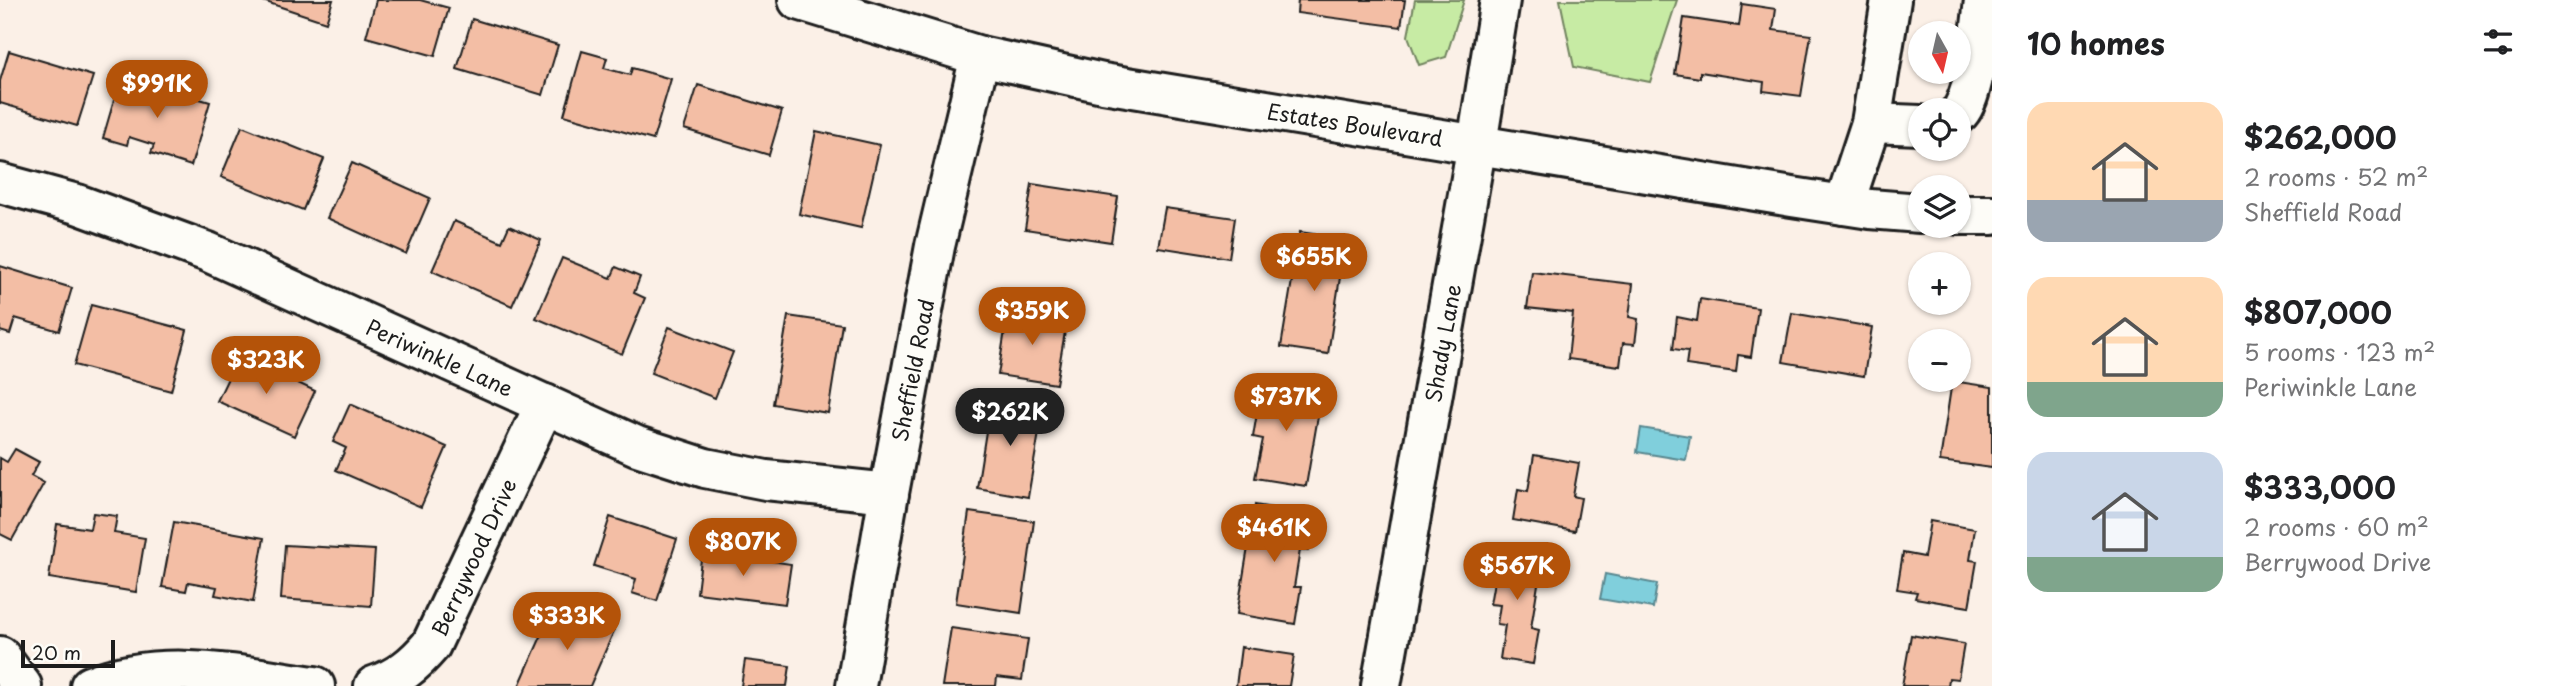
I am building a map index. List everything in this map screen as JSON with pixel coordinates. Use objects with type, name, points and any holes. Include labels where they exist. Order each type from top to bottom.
[{"type":"street","name":"Estates Boulevard","points":[[798,0],[980,56],[1103,83],[1844,205],[1908,212]]},
{"type":"street","name":"Shady Lane","points":[[1381,686],[1500,0]]},
{"type":"street","points":[[1844,205],[1871,123],[1891,0]]},
{"type":"street","points":[[1969,98],[1983,63],[1984,0]]},
{"type":"street","name":"Sheffield Road","points":[[856,686],[888,493],[935,246],[980,56]]},
{"type":"street","points":[[1871,123],[1908,125]]},
{"type":"street","name":"Periwinkle Lane","points":[[0,183],[76,204],[208,252],[637,446],[705,468],[766,480],[888,493]]},
{"type":"street","points":[[1971,215],[1992,215]]},
{"type":"street","name":"Berrywood Drive","points":[[374,686],[393,679],[414,665],[431,645],[545,404]]},
{"type":"street","points":[[0,656],[22,686]]},
{"type":"street","points":[[90,686],[107,679],[150,670],[194,669],[315,686]]},
{"type":"green space","points":[[1415,0],[1464,0],[1446,57],[1419,65],[1408,36]]},
{"type":"green space","points":[[1560,0],[1677,0],[1650,82],[1574,67]]},
{"type":"water","points":[[1641,428],[1690,436],[1686,460],[1637,452]]},
{"type":"water","points":[[1605,574],[1657,584],[1653,608],[1600,599]]},
{"type":"building","points":[[260,0],[333,0],[326,22]]},
{"type":"building","points":[[376,0],[420,0],[449,8],[435,56],[366,37]]},
{"type":"building","points":[[1298,0],[1405,0],[1401,27],[1297,13]]},
{"type":"building","points":[[1742,4],[1776,9],[1773,30],[1811,35],[1801,96],[1763,91],[1764,82],[1700,72],[1700,78],[1675,74],[1684,18],[1739,26]]},
{"type":"building","points":[[472,19],[558,45],[543,95],[457,69]]},
{"type":"building","points":[[9,51],[93,76],[77,126],[0,103],[0,81]]},
{"type":"building","points":[[582,51],[607,58],[604,68],[630,75],[632,68],[671,79],[653,140],[564,115]]},
{"type":"building","points":[[121,76],[210,102],[191,166],[151,153],[154,145],[129,137],[127,145],[103,138]]},
{"type":"building","points":[[698,85],[782,111],[769,155],[684,129]]},
{"type":"building","points":[[242,126],[324,159],[303,210],[221,177]]},
{"type":"building","points":[[816,131],[880,145],[861,228],[799,214]]},
{"type":"building","points":[[352,163],[430,198],[406,254],[327,218]]},
{"type":"building","points":[[1032,184],[1118,197],[1111,242],[1025,229]]},
{"type":"building","points":[[1165,208],[1235,218],[1229,258],[1158,247]]},
{"type":"building","points":[[454,221],[502,242],[509,226],[541,240],[512,306],[432,271]]},
{"type":"building","points":[[1300,232],[1346,239],[1328,354],[1281,347]]},
{"type":"building","points":[[562,258],[611,278],[616,267],[640,277],[634,293],[645,298],[622,354],[536,318]]},
{"type":"building","points":[[0,266],[72,288],[59,331],[15,318],[10,334],[0,331]]},
{"type":"building","points":[[1532,272],[1633,284],[1629,317],[1638,319],[1635,344],[1623,343],[1620,366],[1568,359],[1573,313],[1527,308]]},
{"type":"building","points":[[1700,299],[1758,308],[1751,357],[1738,355],[1736,372],[1686,365],[1688,351],[1673,349],[1677,317],[1697,321]]},
{"type":"building","points":[[91,305],[187,330],[171,391],[74,365]]},
{"type":"building","points":[[1008,311],[1067,320],[1056,384],[998,375]]},
{"type":"building","points":[[1792,313],[1872,327],[1864,376],[1783,362]]},
{"type":"building","points":[[788,316],[842,324],[828,413],[773,404]]},
{"type":"building","points":[[669,327],[733,352],[715,398],[651,373]]},
{"type":"building","points":[[239,355],[315,391],[294,436],[217,401]]},
{"type":"building","points":[[1262,383],[1322,393],[1306,486],[1255,478],[1263,439],[1253,437]]},
{"type":"building","points":[[1971,384],[1992,387],[1992,468],[1940,461],[1950,392],[1971,392]]},
{"type":"building","points":[[991,400],[1043,409],[1028,497],[977,488]]},
{"type":"building","points":[[350,404],[447,447],[421,507],[336,470],[346,448],[333,442]]},
{"type":"building","points":[[15,449],[39,462],[31,476],[44,483],[12,540],[0,534],[0,458],[7,462]]},
{"type":"building","points":[[1534,455],[1579,463],[1573,496],[1581,498],[1575,531],[1513,520],[1518,489],[1528,491]]},
{"type":"building","points":[[1255,505],[1314,515],[1308,551],[1300,550],[1294,587],[1301,587],[1295,624],[1237,614]]},
{"type":"building","points":[[969,512],[1034,521],[1021,613],[956,603]]},
{"type":"building","points":[[93,513],[117,516],[114,533],[145,538],[136,592],[49,578],[57,524],[90,529]]},
{"type":"building","points":[[610,517],[677,539],[657,601],[632,593],[636,579],[594,566]]},
{"type":"building","points":[[1930,521],[1975,529],[1970,560],[1977,561],[1969,607],[1915,598],[1917,592],[1897,589],[1903,553],[1924,557]]},
{"type":"building","points":[[174,522],[264,538],[253,602],[215,595],[217,587],[188,582],[186,591],[162,587]]},
{"type":"building","points":[[285,545],[375,550],[371,606],[281,599]]},
{"type":"building","points":[[1500,547],[1543,553],[1531,628],[1539,630],[1533,664],[1500,659],[1505,625],[1497,624],[1500,605],[1490,604]]},
{"type":"building","points":[[702,551],[791,564],[785,604],[697,593]]},
{"type":"building","points":[[555,605],[614,631],[590,686],[519,686]]},
{"type":"building","points":[[951,628],[1028,639],[1022,680],[997,677],[996,686],[942,686]]},
{"type":"building","points":[[1911,635],[1964,644],[1958,679],[1949,678],[1948,686],[1902,686]]},
{"type":"building","points":[[1241,647],[1294,655],[1289,686],[1236,686]]},
{"type":"building","points":[[745,660],[790,666],[787,686],[741,686]]}]
